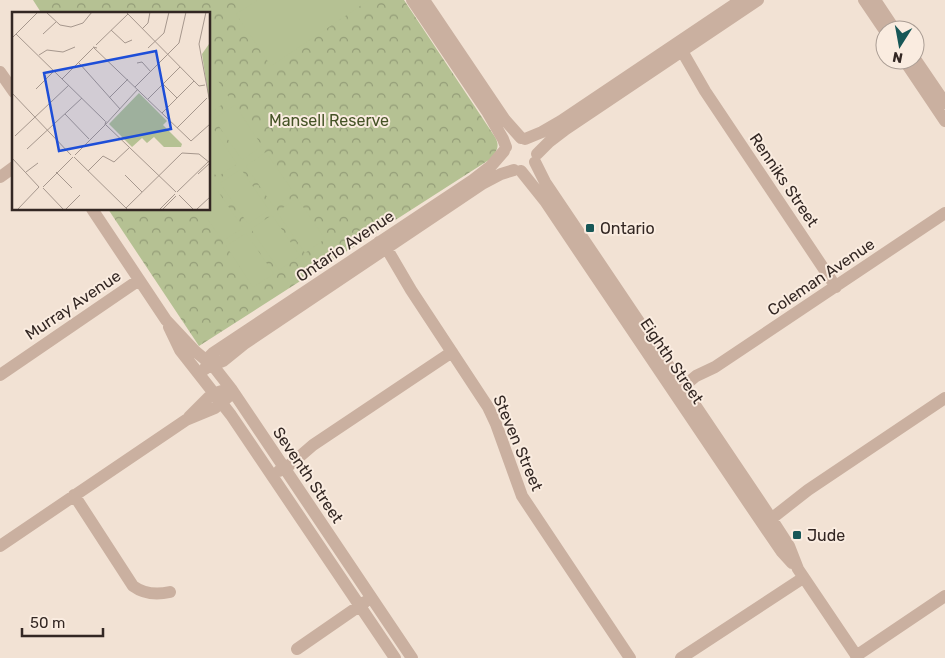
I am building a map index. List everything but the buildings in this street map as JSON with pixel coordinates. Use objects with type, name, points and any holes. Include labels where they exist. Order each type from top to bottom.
[{"type":"street","points":[[412,0],[488,113],[503,139],[507,164],[518,170],[529,168],[548,142],[566,129],[758,0]]},
{"type":"street","points":[[424,0],[502,115],[523,138],[534,145],[536,158]]},
{"type":"street","points":[[505,149],[512,140],[542,132],[561,121],[741,0]]},
{"type":"street","points":[[864,0],[878,20]]},
{"type":"street","points":[[875,0],[888,20]]},
{"type":"street","name":"Renniks Street","points":[[679,53],[836,287]]},
{"type":"street","points":[[911,70],[945,121]]},
{"type":"street","points":[[925,70],[941,89],[945,103]]},
{"type":"street","points":[[0,72],[12,89]]},
{"type":"street","name":"Ontario Avenue","points":[[382,248],[491,166],[505,149]]},
{"type":"street","name":"Eighth Street","points":[[536,158],[545,182],[681,391],[766,517],[788,546],[800,573],[857,657]]},
{"type":"street","points":[[0,177],[12,168]]},
{"type":"street","name":"Ontario Avenue","points":[[209,365],[213,353],[482,184],[501,174],[518,170]]},
{"type":"street","name":"Eighth Street","points":[[518,170],[532,184],[681,391]]},
{"type":"street","name":"Seventh Street","points":[[93,210],[166,320],[232,390],[412,658]]},
{"type":"street","name":"Coleman Avenue","points":[[681,391],[696,376],[715,367],[945,213]]},
{"type":"street","name":"Steven Street","points":[[382,248],[488,406],[522,496],[630,658]]},
{"type":"street","name":"Murray Avenue","points":[[0,375],[139,280]]},
{"type":"street","name":"Seventh Street","points":[[166,320],[173,339],[218,398],[395,658]]},
{"type":"street","points":[[270,473],[276,465],[282,465],[452,352]]},
{"type":"street","points":[[192,366],[209,365],[204,381]]},
{"type":"street","points":[[0,546],[186,420],[215,408],[218,398],[232,390]]},
{"type":"street","points":[[766,517],[945,398]]},
{"type":"street","points":[[74,495],[133,586],[138,590],[155,594],[170,592]]},
{"type":"street","points":[[681,658],[800,573]]},
{"type":"street","points":[[857,657],[945,596]]},
{"type":"street","points":[[297,649],[371,598]]},
{"type":"green space","name":"Mansell Reserve","points":[[33,0],[404,0],[495,137],[497,148],[492,158],[199,346],[109,210],[210,210],[210,12],[41,12]]},
{"type":"green space","points":[[258,0],[369,0],[271,66],[236,14]]},
{"type":"green space","points":[[210,69],[230,99],[210,113]]},
{"type":"green space","points":[[235,105],[262,146],[242,160],[214,119]]},
{"type":"green space","points":[[210,124],[237,164],[217,177],[210,167]]},
{"type":"green space","points":[[266,152],[294,193],[274,207],[246,166]]},
{"type":"green space","points":[[241,169],[269,210],[248,224],[220,183]]},
{"type":"green space","points":[[215,187],[243,228],[223,241],[201,210],[210,210],[210,190]]},
{"type":"green space","points":[[297,198],[325,239],[305,253],[277,212]]},
{"type":"green space","points":[[272,215],[300,256],[279,270],[251,229]]},
{"type":"green space","points":[[246,233],[274,274],[253,287],[226,246]]},
{"type":"place","name":"Ontario","points":[[590,228]]},
{"type":"place","name":"Jude","points":[[797,535]]}]
